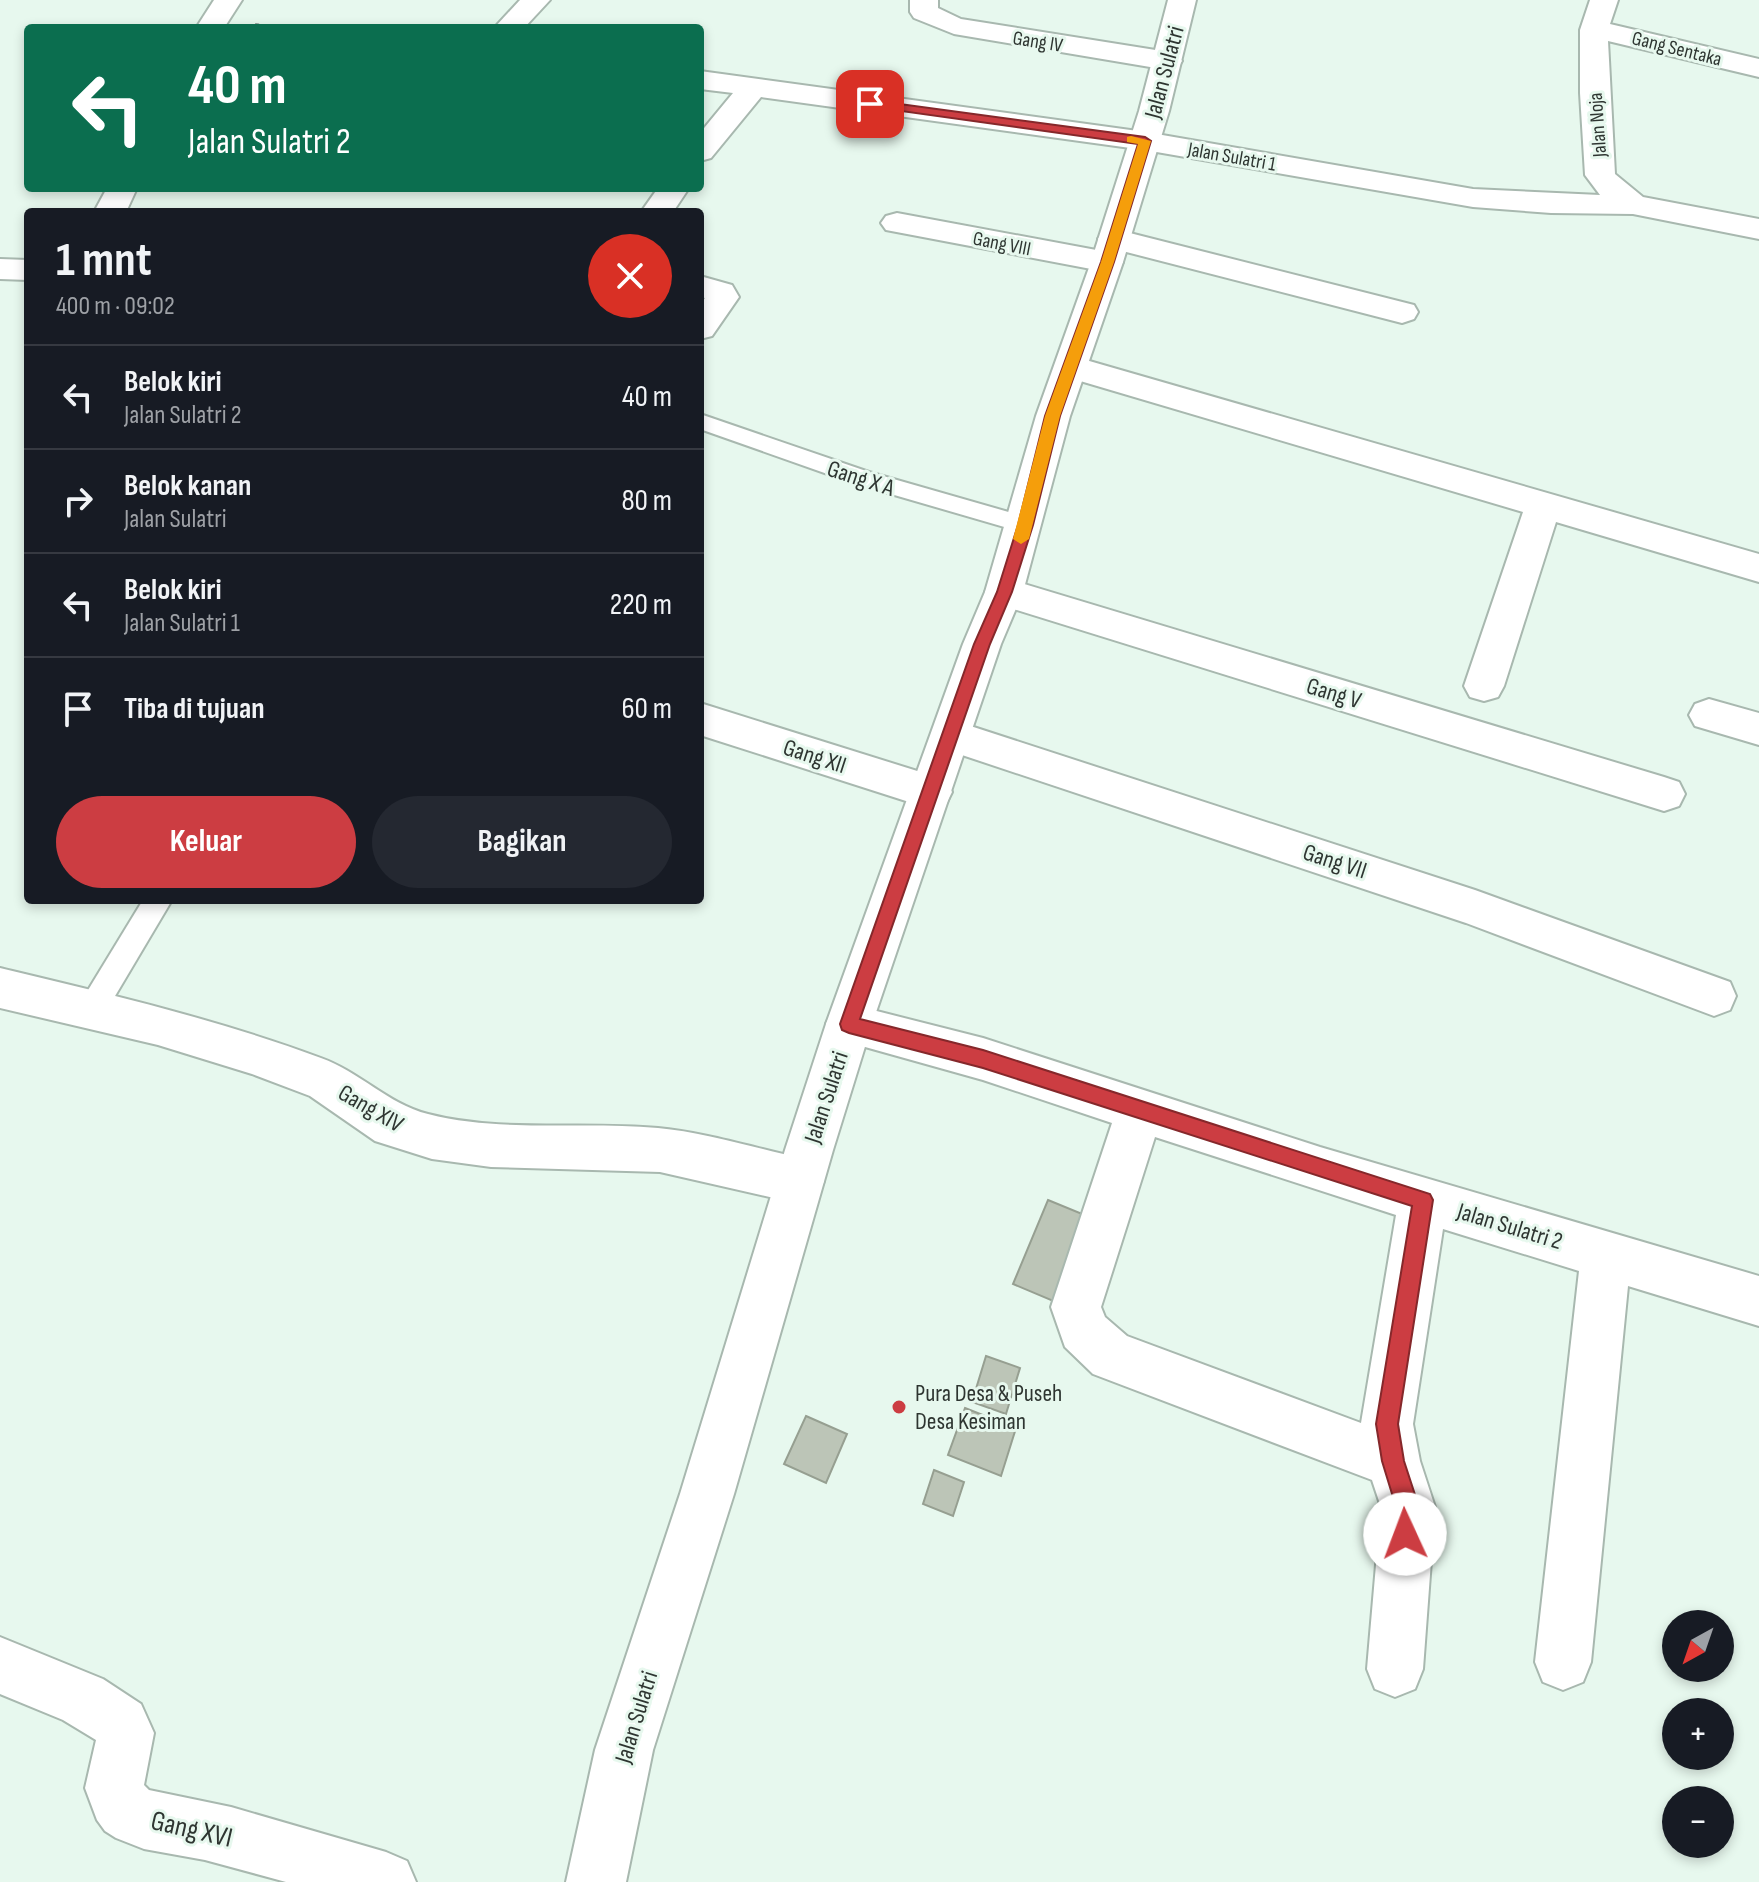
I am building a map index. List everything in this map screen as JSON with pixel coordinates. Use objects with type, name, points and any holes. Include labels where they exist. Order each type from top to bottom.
[{"type":"street","points":[[213,24],[228,0]]},
{"type":"street","points":[[512,24],[536,0]]},
{"type":"street","name":"Gang IV","points":[[924,0],[927,16],[954,26],[1168,61]]},
{"type":"street","name":"Jalan Sulatri","points":[[596,1882],[624,1750],[707,1494],[800,1181],[849,1024],[982,644],[1004,592],[1053,416],[1111,251],[1145,141],[1182,0]]},
{"type":"street","name":"Jalan Noja","points":[[1604,0],[1594,30],[1594,93],[1600,175],[1610,188],[1633,205]]},
{"type":"street","name":"Gang Sentaka","points":[[1594,30],[1650,40],[1759,68]]},
{"type":"street","name":"Jalan Sulatri 1","points":[[704,81],[1145,141],[1473,198],[1633,205]]},
{"type":"street","points":[[704,147],[754,87]]},
{"type":"street","points":[[1573,204],[1600,175]]},
{"type":"street","points":[[1633,205],[1759,229]]},
{"type":"street","name":"Gang VIII","points":[[897,223],[1111,251],[1402,312]]},
{"type":"street","points":[[0,269],[24,270]]},
{"type":"street","points":[[704,287],[721,292],[723,297],[704,323]]},
{"type":"street","points":[[1072,367],[1759,568]]},
{"type":"street","points":[[1484,686],[1543,505]]},
{"type":"street","name":"Gang V","points":[[1004,592],[1664,794]]},
{"type":"street","points":[[1709,715],[1759,729]]},
{"type":"street","name":"Gang XII","points":[[704,720],[931,792]]},
{"type":"street","name":"Gang VII","points":[[952,736],[1390,879],[1714,996]]},
{"type":"street","name":"Gang XIV","points":[[0,988],[92,1009],[254,1054],[326,1081],[392,1126],[432,1137],[491,1145],[577,1145],[660,1150],[800,1181]]},
{"type":"street","name":"Jalan Sulatri 2","points":[[849,1024],[983,1059],[1423,1200],[1759,1301]]},
{"type":"street","points":[[1140,1110],[1076,1307],[1078,1325],[1090,1341],[1111,1356],[1393,1461]]},
{"type":"street","points":[[1395,1669],[1408,1507],[1393,1461],[1387,1424],[1423,1200]]},
{"type":"street","points":[[1563,1662],[1606,1255]]},
{"type":"street","name":"Gang XVI","points":[[0,1665],[104,1711],[120,1723],[124,1730],[124,1745],[113,1787],[119,1802],[129,1813],[215,1831],[386,1882]]},
{"type":"lane","name":"Gang X A","points":[[704,423],[769,448],[925,499],[1025,525]]},
{"type":"lane","points":[[92,1009],[156,904]]},
{"type":"building","points":[[1048,1200],[1092,1218],[1058,1303],[1013,1284]]},
{"type":"building","points":[[986,1356],[1020,1368],[1006,1414],[972,1402]]},
{"type":"building","points":[[965,1408],[1016,1428],[1001,1476],[948,1455]]},
{"type":"building","points":[[806,1416],[847,1434],[826,1483],[784,1464]]},
{"type":"building","points":[[934,1470],[964,1482],[953,1516],[923,1504]]},
{"type":"slow traffic","points":[[1021,539],[1053,416],[1072,367],[1145,141],[1131,140]]},
{"type":"place","name":"Pura Desa & Puseh Desa Kesiman","points":[[899,1407]]},
{"type":"route","points":[[870,104],[1145,141],[1072,367],[1053,416],[1004,592],[982,644],[849,1024],[983,1059],[1423,1200],[1387,1424],[1393,1461],[1408,1507],[1405,1534]]}]
